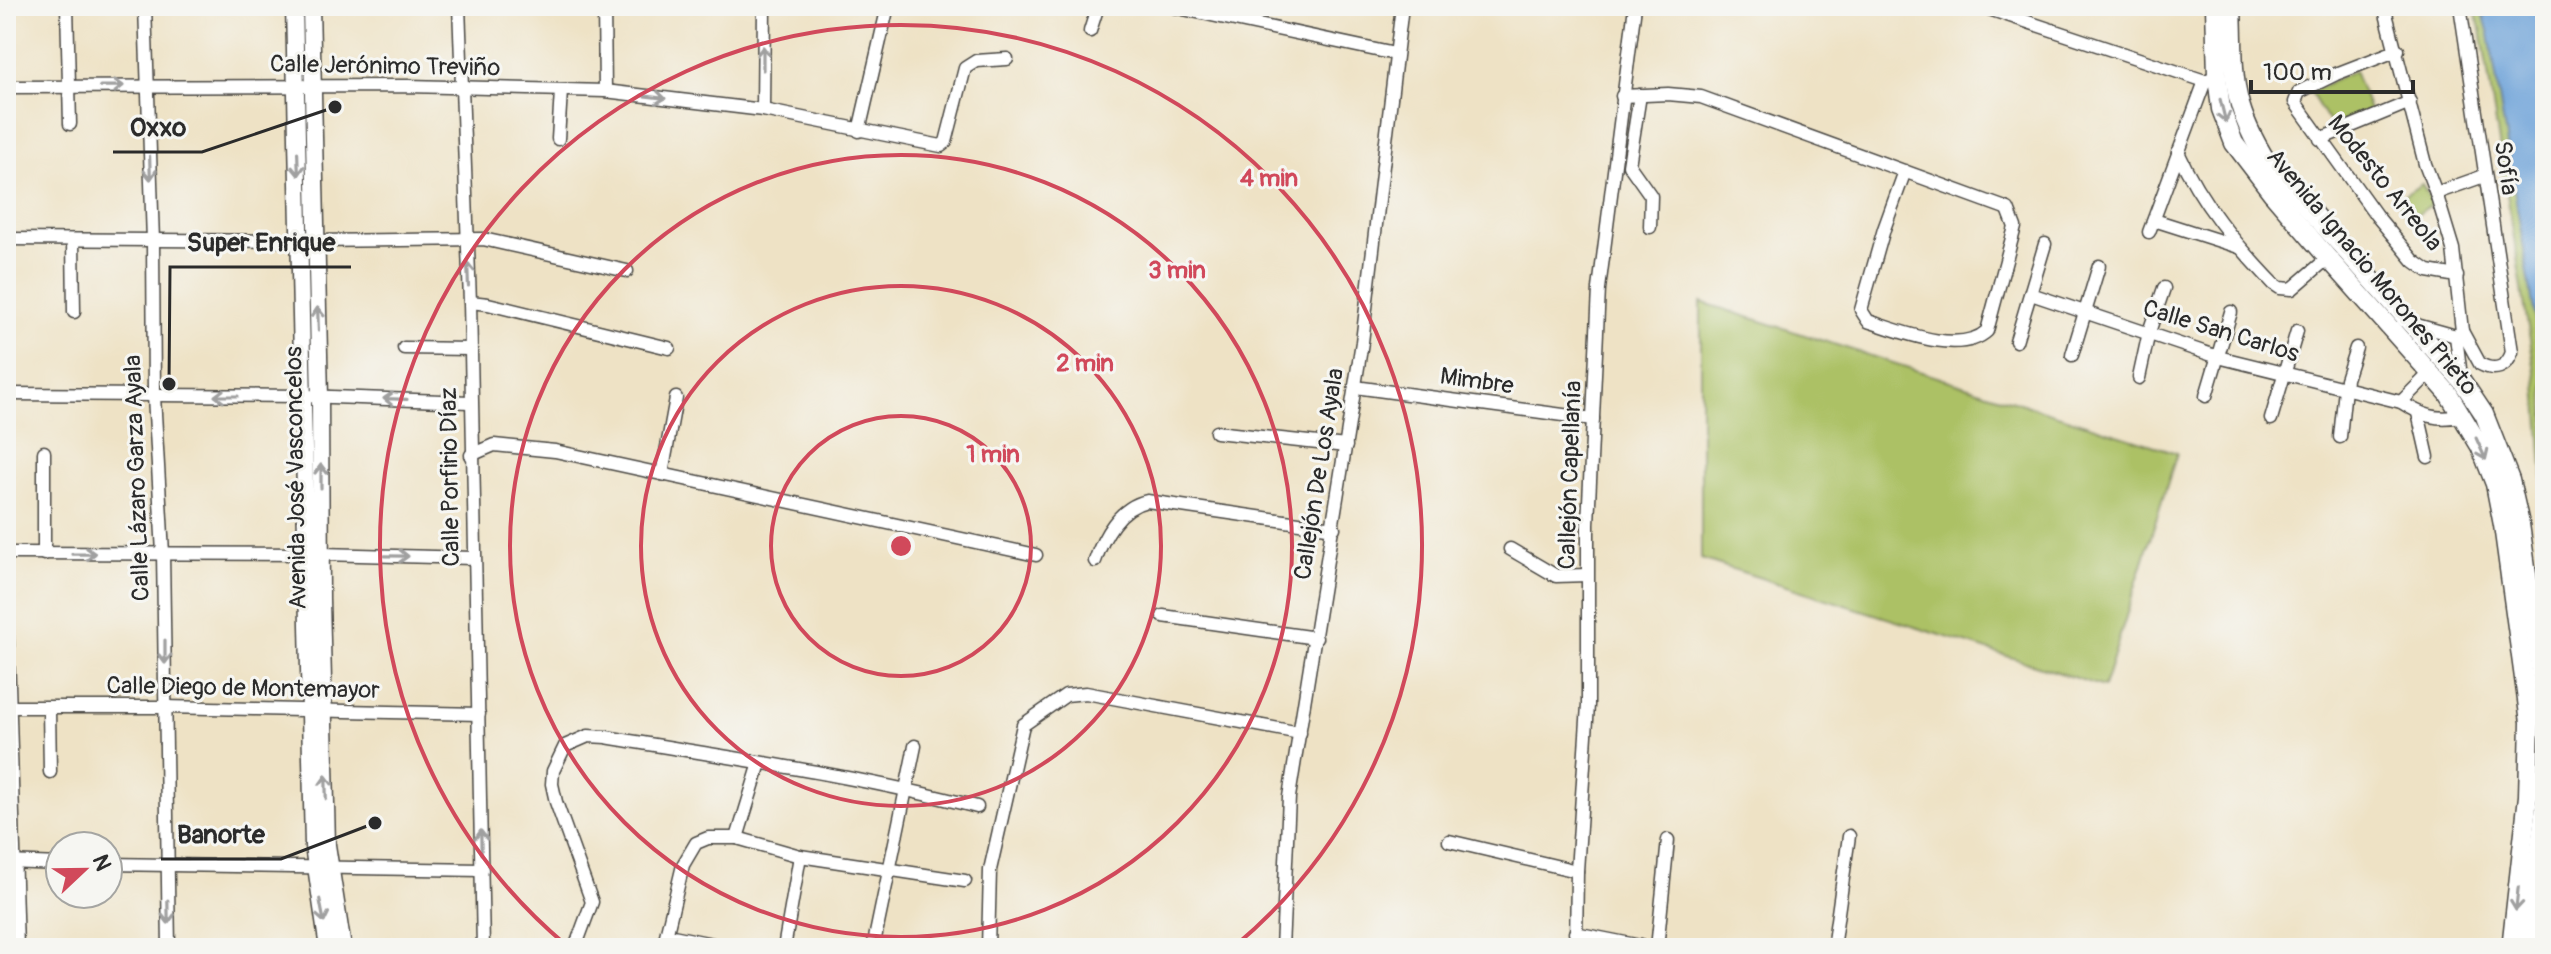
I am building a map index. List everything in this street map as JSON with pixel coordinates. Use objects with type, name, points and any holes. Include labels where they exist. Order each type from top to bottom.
[{"type":"main road","name":"Avenida José Vasconcelos","points":[[294,6],[304,86],[317,709],[328,948]]},
{"type":"main road","name":"Avenida José Vasconcelos","points":[[304,86],[311,6]]},
{"type":"main road","name":"Avenida Ignacio Morones Prieto","points":[[2215,6],[2211,78],[2234,143],[2265,185],[2431,372],[2463,415],[2495,484],[2530,722],[2528,796],[2511,948]]},
{"type":"main road","name":"Avenida Ignacio Morones Prieto","points":[[2232,6],[2233,76],[2237,103],[2250,135],[2267,162],[2462,381],[2484,414],[2510,480],[2520,524],[2545,703]]},
{"type":"main road","points":[[2527,948],[2545,806]]},
{"type":"main road","name":"Avenida José Vasconcelos","points":[[322,866],[343,948]]},
{"type":"street","points":[[67,6],[70,124]]},
{"type":"street","name":"Calle Lázaro Garza Ayala","points":[[145,6],[153,241],[154,396],[163,553],[169,948]]},
{"type":"street","name":"Calle Porfirio Díaz","points":[[459,6],[470,302],[483,948]]},
{"type":"street","points":[[604,6],[605,91]]},
{"type":"street","points":[[763,110],[764,6]]},
{"type":"street","points":[[859,131],[888,6]]},
{"type":"street","points":[[1090,31],[1098,6]]},
{"type":"street","points":[[1169,6],[1395,54]]},
{"type":"street","name":"Callejón De Los Ayala","points":[[1282,948],[1286,837],[1355,387],[1402,6]]},
{"type":"street","name":"Callejón Capellanía","points":[[1576,948],[1577,871],[1588,705],[1587,575],[1599,289],[1635,6]]},
{"type":"street","points":[[1980,6],[2211,78],[2178,152],[2152,226],[2239,247]]},
{"type":"street","points":[[2384,6],[2398,50],[2425,164],[2453,249],[2459,334],[2456,353],[2462,381]]},
{"type":"street","name":"Sofía","points":[[2459,334],[2480,364],[2494,369],[2509,361],[2512,352],[2460,6]]},
{"type":"street","name":"Modesto Arreola","points":[[2398,50],[2299,92],[2295,98],[2297,107],[2414,261],[2428,271],[2457,276]]},
{"type":"street","name":"Calle Jerónimo Treviño","points":[[6,87],[463,87],[605,91],[763,110],[944,146],[965,68],[976,61],[1007,59]]},
{"type":"street","points":[[558,139],[561,91]]},
{"type":"street","points":[[1622,96],[1668,94],[1701,97],[1905,171],[2008,209],[2015,227],[1987,331],[1974,340],[1940,343],[1863,317],[1861,310],[1876,256],[1905,171]]},
{"type":"street","points":[[1640,95],[1629,165],[1651,196],[1650,227]]},
{"type":"street","points":[[2320,139],[2410,102]]},
{"type":"street","points":[[2178,152],[2202,200],[2239,247],[2274,284],[2287,290],[2298,286],[2328,258]]},
{"type":"street","points":[[2436,193],[2484,176]]},
{"type":"street","points":[[6,239],[483,239],[627,271]]},
{"type":"street","points":[[73,240],[74,312]]},
{"type":"street","points":[[2016,341],[2045,244]]},
{"type":"street","points":[[2072,355],[2099,266]]},
{"type":"street","points":[[2139,378],[2149,332],[2164,288]]},
{"type":"street","name":"Calle San Carlos","points":[[2031,294],[2218,357],[2401,402],[2418,413],[2438,418],[2463,415]]},
{"type":"street","points":[[470,302],[669,348]]},
{"type":"street","points":[[2206,396],[2231,312]]},
{"type":"street","points":[[2411,323],[2459,334]]},
{"type":"street","points":[[2271,419],[2297,331]]},
{"type":"street","points":[[404,348],[470,349]]},
{"type":"street","points":[[2340,437],[2346,379],[2356,348]]},
{"type":"street","points":[[2401,402],[2431,372]]},
{"type":"street","name":"Mimbre","points":[[1355,387],[1593,419]]},
{"type":"street","points":[[6,394],[312,396],[470,402]]},
{"type":"street","points":[[662,474],[676,398]]},
{"type":"street","points":[[2418,413],[2428,457]]},
{"type":"street","points":[[1216,432],[1346,446]]},
{"type":"street","points":[[471,455],[494,445],[527,447],[1036,555]]},
{"type":"street","points":[[44,452],[44,554]]},
{"type":"street","points":[[1095,561],[1113,524],[1136,505],[1147,501],[1334,528]]},
{"type":"street","points":[[1510,549],[1556,576],[1587,575]]},
{"type":"street","points":[[6,553],[473,558]]},
{"type":"street","points":[[6,585],[10,862],[17,948]]},
{"type":"street","points":[[1163,616],[1316,638]]},
{"type":"street","points":[[988,948],[990,870],[1023,725],[1036,715],[1066,695],[1086,693],[1300,733]]},
{"type":"street","name":"Calle Diego de Montemayor","points":[[9,707],[317,709],[479,714]]},
{"type":"street","points":[[49,709],[50,772]]},
{"type":"street","points":[[575,948],[592,902],[552,784],[553,771],[565,746],[588,736],[906,789],[977,807]]},
{"type":"street","points":[[873,948],[915,746]]},
{"type":"street","points":[[737,838],[760,763]]},
{"type":"street","points":[[1833,948],[1849,836]]},
{"type":"street","points":[[732,948],[666,942],[674,897],[691,849],[701,840],[737,838],[800,856],[965,881]]},
{"type":"street","points":[[1657,948],[1668,840]]},
{"type":"street","points":[[1449,841],[1577,871]]},
{"type":"street","points":[[784,948],[800,856]]},
{"type":"street","points":[[10,862],[44,863]]},
{"type":"street","points":[[124,864],[482,870]]},
{"type":"street","points":[[1575,933],[1651,948]]},
{"type":"green space","points":[[2473,6],[2545,6],[2545,496],[2537,384],[2481,29]]},
{"type":"green space","points":[[2354,71],[2369,110],[2332,127],[2310,92]]},
{"type":"green space","points":[[2422,184],[2433,204],[2409,219],[2397,200]]},
{"type":"green space","points":[[1701,302],[2177,453],[2104,687],[1701,559]]},
{"type":"water","points":[[2481,6],[2545,6],[2545,379],[2489,34]]},
{"type":"place","name":"Oxxo","points":[[335,107]]},
{"type":"place","name":"Super Enrique","points":[[169,384]]},
{"type":"place","name":"Banorte","points":[[375,823]]}]
